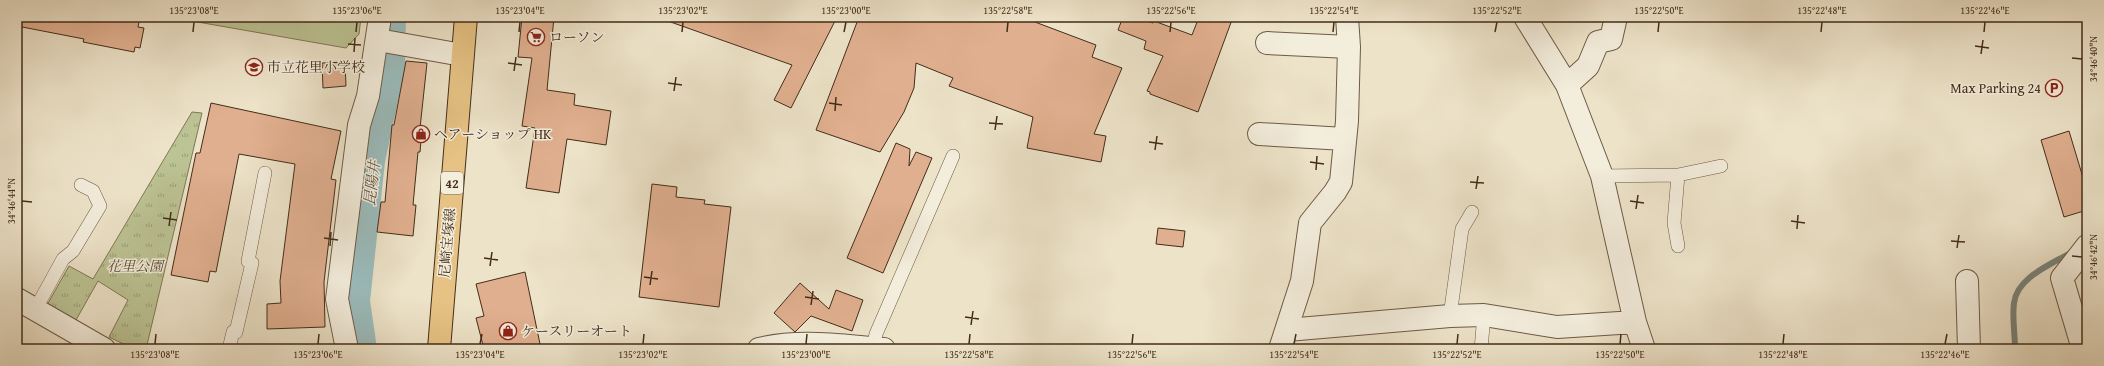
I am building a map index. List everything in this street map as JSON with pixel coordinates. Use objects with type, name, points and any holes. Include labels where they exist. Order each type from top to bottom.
[{"type":"main road","name":"尼崎宝塚線","points":[[439,349],[466,17]]},
{"type":"street","points":[[347,349],[337,299],[359,125],[368,96],[374,39],[380,17]]},
{"type":"street","points":[[1347,17],[1349,47],[1345,139],[1341,182],[1335,192],[1310,223],[1302,281],[1284,339],[1450,316],[1484,315],[1557,327],[1635,322]]},
{"type":"street","points":[[1525,17],[1567,85],[1602,176],[1635,322],[1644,349]]},
{"type":"street","points":[[1567,85],[1588,66],[1598,42],[1618,41],[1616,17]]},
{"type":"street","points":[[374,39],[462,54]]},
{"type":"street","points":[[1267,43],[1349,47]]},
{"type":"street","points":[[1259,134],[1345,139]]},
{"type":"street","points":[[2083,349],[2062,278],[2087,246]]},
{"type":"street","points":[[1969,349],[1970,292]]},
{"type":"street","points":[[23,306],[104,349]]},
{"type":"street","points":[[759,349],[779,344],[805,343],[878,349]]},
{"type":"lane","points":[[878,349],[876,334],[953,156]]},
{"type":"lane","points":[[1602,176],[1678,175],[1721,166]]},
{"type":"lane","points":[[229,349],[233,332],[236,332],[252,263],[248,261],[266,173]]},
{"type":"lane","points":[[1678,175],[1674,223],[1678,246]]},
{"type":"lane","points":[[23,306],[63,259],[73,251],[100,206],[93,191],[81,185]]},
{"type":"lane","points":[[1450,316],[1462,229],[1472,212]]},
{"type":"lane","points":[[1481,349],[1484,315]]},
{"type":"green space","points":[[169,17],[361,17],[359,34],[346,48]]},
{"type":"green space","name":"花里公園","points":[[192,112],[202,113],[146,349],[134,349],[109,337],[128,300],[98,281],[76,320],[47,305],[69,266],[93,279]]},
{"type":"building","points":[[17,17],[140,17],[138,27],[144,28],[140,48],[135,47],[134,52],[83,42],[84,39],[17,26]]},
{"type":"building","points":[[522,17],[554,17],[547,90],[575,94],[574,105],[611,111],[606,145],[567,139],[559,193],[526,188],[535,128],[522,126],[532,58],[518,57]]},
{"type":"building","points":[[666,17],[837,17],[791,108],[774,100],[792,65],[665,20]]},
{"type":"building","points":[[859,17],[1037,17],[1035,22],[1096,45],[1092,57],[1122,68],[1094,134],[1106,136],[1101,162],[1027,148],[1033,117],[949,86],[953,78],[916,63],[914,88],[904,112],[880,152],[816,130]]},
{"type":"building","points":[[1123,17],[1137,17],[1153,23],[1154,21],[1192,35],[1199,17],[1233,17],[1198,112],[1150,94],[1150,92],[1147,91],[1163,56],[1144,49],[1146,41],[1118,30]]},
{"type":"building","points":[[406,61],[427,63],[420,128],[422,128],[420,152],[418,152],[413,205],[416,205],[413,236],[377,232],[381,202],[385,202],[392,125],[394,125]]},
{"type":"building","points":[[345,62],[346,86],[323,88],[322,63]]},
{"type":"building","points":[[211,103],[341,131],[331,179],[336,180],[324,282],[325,327],[267,329],[267,304],[281,303],[280,281],[295,164],[239,154],[216,272],[210,271],[208,282],[171,275],[196,153],[200,153]]},
{"type":"building","points":[[2069,131],[2087,191],[2087,210],[2064,217],[2041,140]]},
{"type":"building","points":[[896,143],[910,149],[909,166],[916,152],[932,158],[883,273],[847,258]]},
{"type":"building","points":[[652,184],[677,187],[676,197],[705,200],[704,204],[731,207],[719,307],[639,297]]},
{"type":"building","points":[[1158,228],[1185,231],[1183,247],[1156,244]]},
{"type":"building","points":[[525,272],[540,344],[519,349],[484,349],[476,318],[484,316],[476,284]]},
{"type":"building","points":[[800,283],[829,309],[836,290],[863,300],[852,331],[811,316],[795,332],[774,313]]},
{"type":"waterway","name":"昆陽井","points":[[366,349],[359,301],[374,161],[394,67],[395,17]]},
{"type":"waterway","points":[[2081,242],[2087,231]]},
{"type":"waterway","points":[[2015,349],[2013,314],[2017,294],[2028,279],[2037,272],[2072,252]]},
{"type":"place","name":"ローソン","points":[[536,37]]},
{"type":"place","name":"市立花里小学校","points":[[254,67]]},
{"type":"place","name":"Max Parking 24","points":[[2054,88]]},
{"type":"place","name":"ヘアーショップ HK","points":[[421,134]]},
{"type":"place","name":"ケースリーオート","points":[[508,331]]}]
